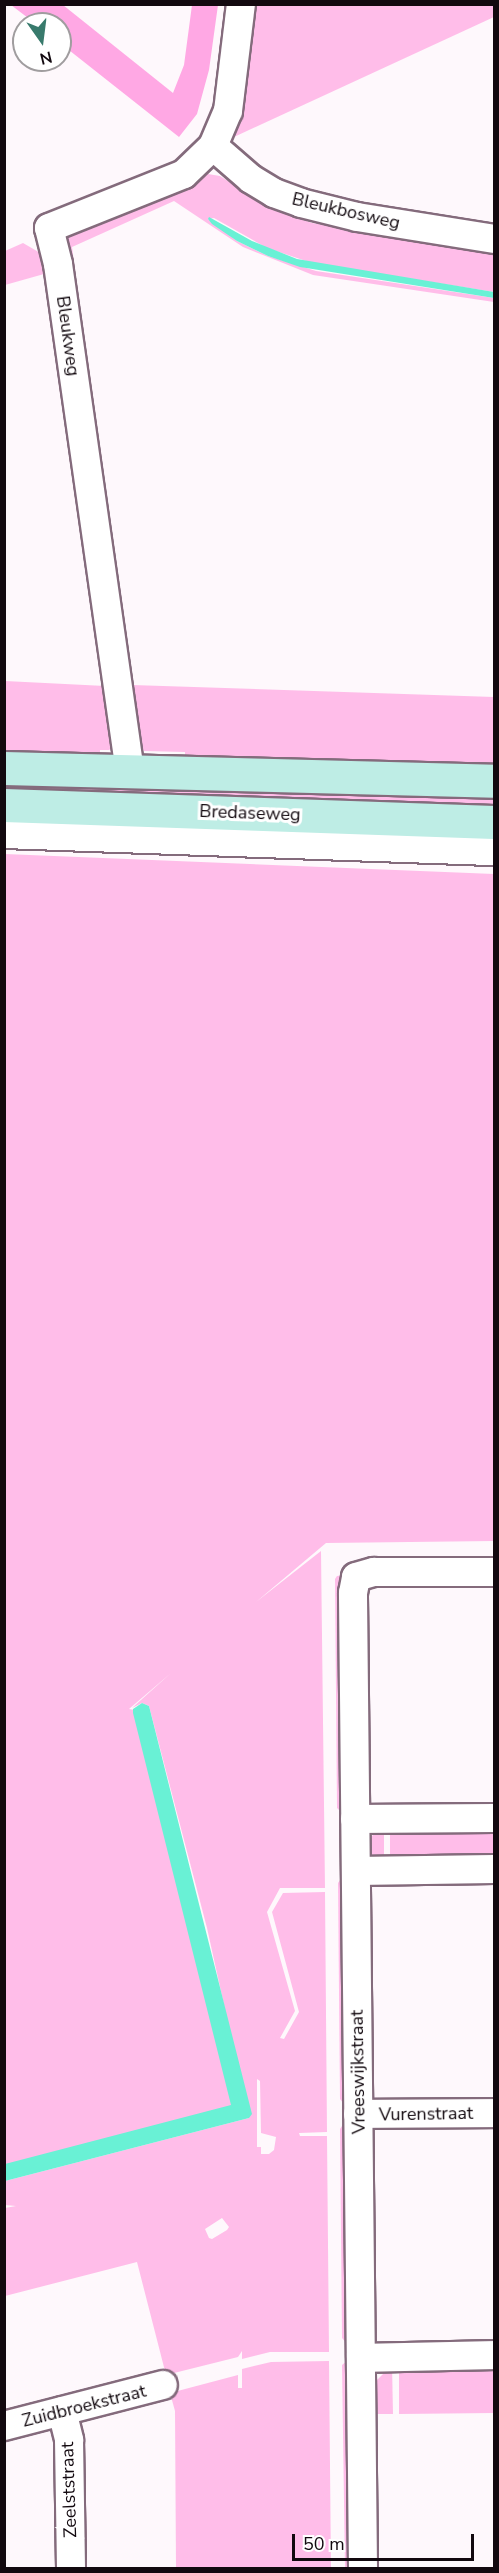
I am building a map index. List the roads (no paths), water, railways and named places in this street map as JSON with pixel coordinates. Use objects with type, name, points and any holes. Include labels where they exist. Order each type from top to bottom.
[{"type":"main road","name":"Bredaseweg","points":[[4,768],[495,781]]},
{"type":"main road","name":"Bredaseweg","points":[[4,805],[495,822]]},
{"type":"street","name":"Bleukweg","points":[[130,772],[58,264],[49,228],[184,174],[213,146],[228,111],[240,4]]},
{"type":"street","name":"Bleukbosweg","points":[[213,146],[251,179],[274,193],[301,203],[357,217],[495,239]]},
{"type":"street","name":"Bredaseweg","points":[[4,834],[495,851]]},
{"type":"street","name":"Vreeswijkstraat","points":[[363,2568],[352,1593],[356,1577],[374,1572],[495,1572]]},
{"type":"street","points":[[355,1819],[495,1818]]},
{"type":"street","points":[[356,1871],[495,1869]]},
{"type":"street","name":"Vurenstraat","points":[[358,2114],[495,2113]]},
{"type":"street","points":[[361,2358],[495,2355]]},
{"type":"street","name":"Zuidbroekstraat","points":[[4,2426],[163,2385]]},
{"type":"street","name":"Zeelststraat","points":[[62,2411],[69,2440],[71,2568]]}]
